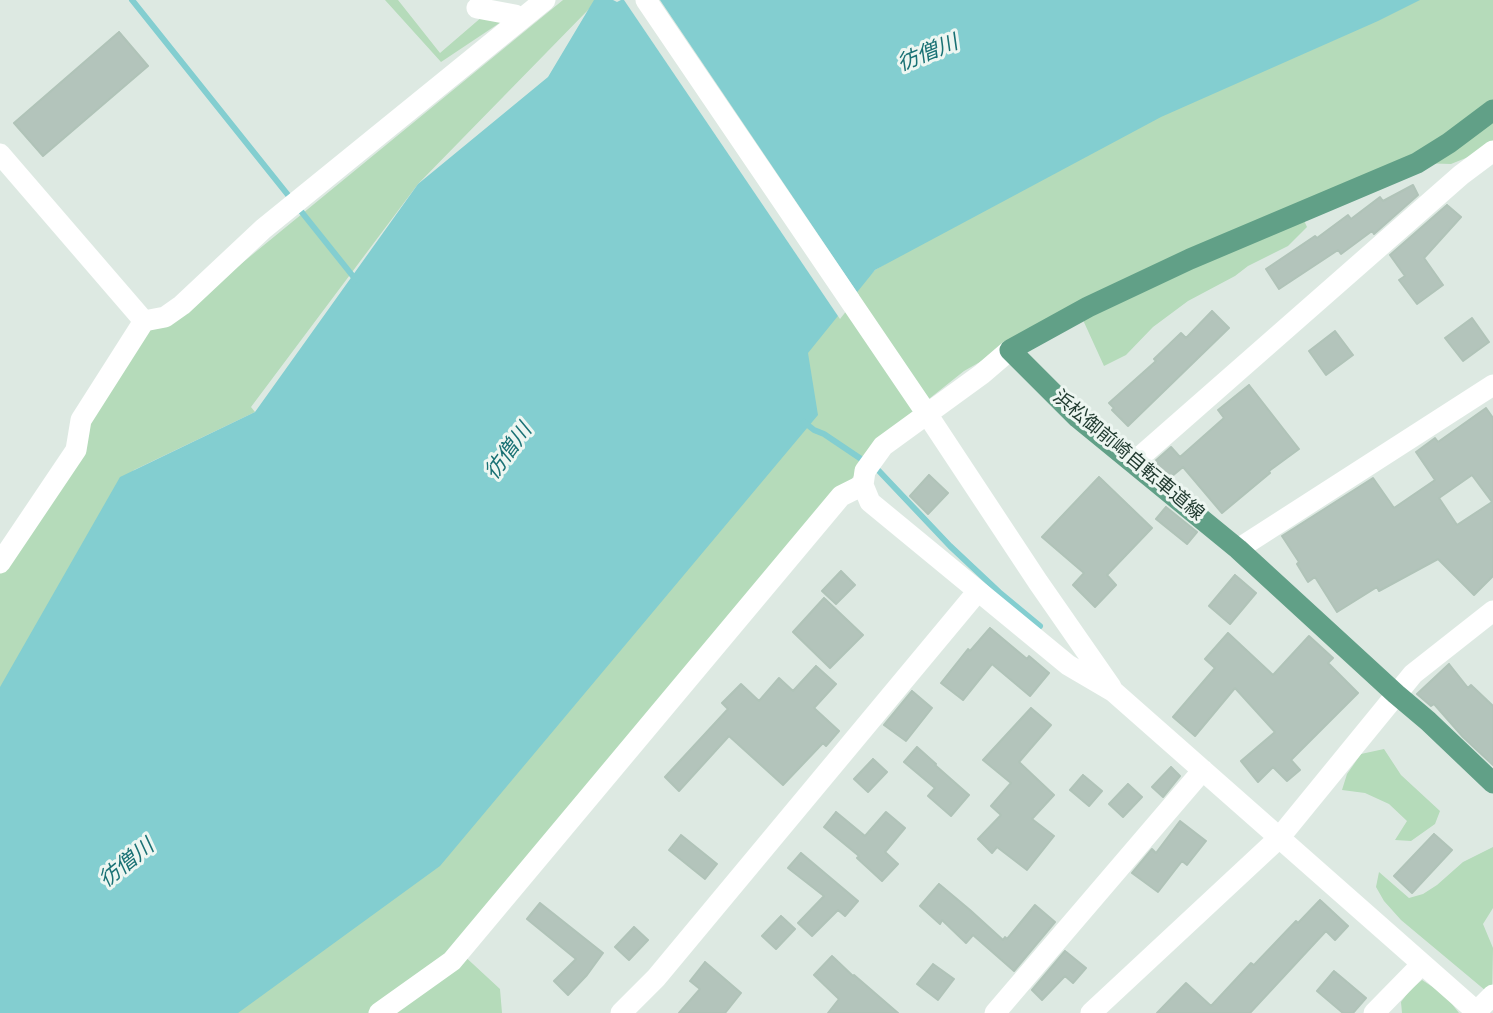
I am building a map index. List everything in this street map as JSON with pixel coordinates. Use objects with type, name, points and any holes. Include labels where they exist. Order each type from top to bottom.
[{"type":"main road","points":[[1010,350],[1088,307],[1190,259],[1417,163],[1493,110]]},
{"type":"main road","name":"浜松御前崎自転車道線","points":[[1010,350],[1077,418],[1238,548],[1493,783]]},
{"type":"street","points":[[0,563],[76,450],[81,420],[144,321],[165,317],[182,305],[262,229],[545,0]]},
{"type":"street","points":[[646,0],[1114,692]]},
{"type":"street","points":[[477,8],[514,15],[519,21]]},
{"type":"street","points":[[1133,463],[1461,175],[1493,151]]},
{"type":"street","points":[[0,154],[144,321]]},
{"type":"street","points":[[1010,350],[922,408],[883,446],[865,471],[863,485],[870,502],[1068,666],[1114,692],[1477,1012],[1493,995]]},
{"type":"street","points":[[1238,548],[1493,385]]},
{"type":"street","points":[[379,1013],[452,961],[841,496],[863,485]]},
{"type":"street","points":[[621,1013],[665,967],[978,592]]},
{"type":"street","points":[[1091,1013],[1279,838],[1413,674],[1493,611]]},
{"type":"street","points":[[995,1013],[1203,770]]},
{"type":"street","points":[[1374,1013],[1422,964]]},
{"type":"green space","points":[[385,0],[398,0],[440,53],[483,16],[501,22],[441,62]]},
{"type":"green space","points":[[563,0],[612,0],[589,9],[418,184],[251,407],[255,412],[134,470],[0,696],[0,563],[92,419],[144,329],[164,327]]},
{"type":"green space","points":[[1330,0],[1493,0],[1493,147],[1451,164],[1417,163],[1301,214],[1307,227],[1288,246],[1188,301],[1153,327],[1126,355],[1104,366],[1083,320],[1017,341],[964,371],[895,426],[460,952],[500,989],[502,1013],[224,1013],[793,353],[875,270]]},
{"type":"green space","points":[[1384,749],[1401,775],[1440,811],[1435,824],[1411,841],[1395,840],[1407,821],[1389,804],[1365,793],[1342,790],[1347,774],[1361,754]]},
{"type":"green space","points":[[1493,847],[1493,908],[1483,924],[1493,948],[1492,996],[1401,920],[1376,887],[1379,872],[1409,898],[1423,894],[1463,862]]},
{"type":"green space","points":[[1422,980],[1445,995],[1459,1013],[1402,1013],[1401,1002]]},
{"type":"water","name":"彷僧川","points":[[594,0],[1420,0],[1161,117],[875,270],[808,353],[818,415],[440,866],[238,1013],[0,1013],[0,687],[120,477],[255,412],[418,184],[548,77]]},
{"type":"pier","points":[[624,0],[660,0],[859,295],[840,319]]},
{"type":"building","points":[[119,32],[148,66],[43,156],[14,123]]},
{"type":"building","points":[[1413,185],[1418,195],[1374,234],[1372,231],[1341,254],[1338,250],[1279,289],[1266,269],[1315,236],[1317,238],[1348,215],[1351,219],[1380,197],[1383,201]]},
{"type":"building","points":[[1447,205],[1461,217],[1424,258],[1443,285],[1417,304],[1399,280],[1405,276],[1390,255]]},
{"type":"building","points":[[1212,311],[1229,328],[1128,426],[1112,410],[1114,408],[1109,403],[1156,361],[1154,359],[1181,333],[1186,338]]},
{"type":"building","points":[[1472,318],[1489,342],[1463,361],[1445,338]]},
{"type":"building","points":[[1335,331],[1353,355],[1326,375],[1309,351]]},
{"type":"building","points":[[1249,385],[1299,449],[1269,471],[1270,473],[1222,513],[1183,467],[1171,477],[1153,463],[1171,447],[1180,457],[1224,418],[1218,410]]},
{"type":"building","points":[[1486,408],[1493,418],[1493,576],[1474,595],[1438,559],[1379,591],[1377,587],[1337,612],[1315,577],[1308,582],[1282,536],[1373,478],[1394,508],[1435,480],[1416,452],[1435,438],[1438,442]],"holes":[[[1472,475],[1492,502],[1457,525],[1439,498]]]},
{"type":"building","points":[[929,475],[948,493],[928,514],[910,496]]},
{"type":"building","points":[[1099,477],[1152,528],[1107,575],[1116,585],[1095,607],[1073,585],[1084,573],[1042,537]]},
{"type":"building","points":[[1166,507],[1197,532],[1187,544],[1156,519]]},
{"type":"building","points":[[841,571],[855,585],[836,604],[822,591]]},
{"type":"building","points":[[1235,575],[1256,593],[1230,624],[1209,606]]},
{"type":"building","points":[[824,598],[863,635],[830,668],[793,632]]},
{"type":"building","points":[[990,628],[1027,659],[1029,656],[1049,673],[1030,696],[992,664],[963,700],[941,683],[968,649],[970,651]]},
{"type":"building","points":[[1228,633],[1273,675],[1309,636],[1333,658],[1328,663],[1358,693],[1291,760],[1300,770],[1287,781],[1273,767],[1258,782],[1241,761],[1275,732],[1235,688],[1195,736],[1173,717],[1215,668],[1205,659]]},
{"type":"building","points":[[1449,664],[1468,688],[1471,685],[1493,706],[1493,765],[1434,704],[1431,706],[1417,694]]},
{"type":"building","points":[[816,666],[836,684],[814,708],[839,731],[826,746],[823,743],[783,785],[729,736],[679,791],[665,777],[728,709],[722,703],[741,684],[759,701],[779,678],[793,691]]},
{"type":"building","points":[[912,691],[932,708],[906,741],[884,725]]},
{"type":"building","points":[[1031,708],[1051,725],[1019,762],[1054,795],[1032,819],[1054,836],[1027,870],[997,847],[992,853],[978,839],[1001,815],[991,806],[1011,783],[983,760]]},
{"type":"building","points":[[917,747],[969,795],[951,816],[928,796],[935,788],[904,762]]},
{"type":"building","points":[[873,759],[887,772],[868,792],[854,779]]},
{"type":"building","points":[[1171,767],[1180,776],[1163,797],[1152,787]]},
{"type":"building","points":[[1083,775],[1102,791],[1089,806],[1070,790]]},
{"type":"building","points":[[1128,784],[1142,797],[1123,817],[1109,804]]},
{"type":"building","points":[[836,812],[865,836],[886,812],[905,828],[885,852],[898,864],[882,881],[857,858],[859,856],[824,827]]},
{"type":"building","points":[[1180,821],[1206,841],[1187,865],[1182,861],[1158,892],[1132,873],[1152,849],[1156,853]]},
{"type":"building","points":[[1434,834],[1452,850],[1412,893],[1394,876]]},
{"type":"building","points":[[681,835],[717,864],[705,879],[669,850]]},
{"type":"building","points":[[801,853],[858,901],[845,916],[838,910],[812,936],[798,923],[824,896],[788,868]]},
{"type":"building","points":[[939,884],[1003,940],[1005,937],[1007,939],[1035,905],[1055,922],[1014,971],[973,935],[966,943],[942,920],[940,924],[920,906]]},
{"type":"building","points":[[1320,900],[1348,926],[1335,940],[1326,931],[1250,1013],[1157,1013],[1186,983],[1211,1006],[1251,963],[1254,965]]},
{"type":"building","points":[[540,903],[603,953],[568,995],[554,981],[576,959],[527,919]]},
{"type":"building","points":[[781,916],[795,929],[776,949],[762,936]]},
{"type":"building","points":[[634,927],[648,940],[629,960],[615,947]]},
{"type":"building","points":[[1065,951],[1086,968],[1073,983],[1065,976],[1042,1000],[1032,990]]},
{"type":"building","points":[[832,956],[898,1013],[828,1013],[839,999],[814,975]]},
{"type":"building","points":[[705,962],[741,993],[725,1013],[679,1013],[700,989],[690,981]]},
{"type":"building","points":[[933,964],[954,979],[938,1000],[917,984]]},
{"type":"building","points":[[1334,971],[1366,998],[1353,1013],[1343,1013],[1317,991]]},
{"type":"waterway","points":[[132,0],[356,280]]},
{"type":"waterway","points":[[804,422],[879,471],[950,546],[1040,626]]}]
